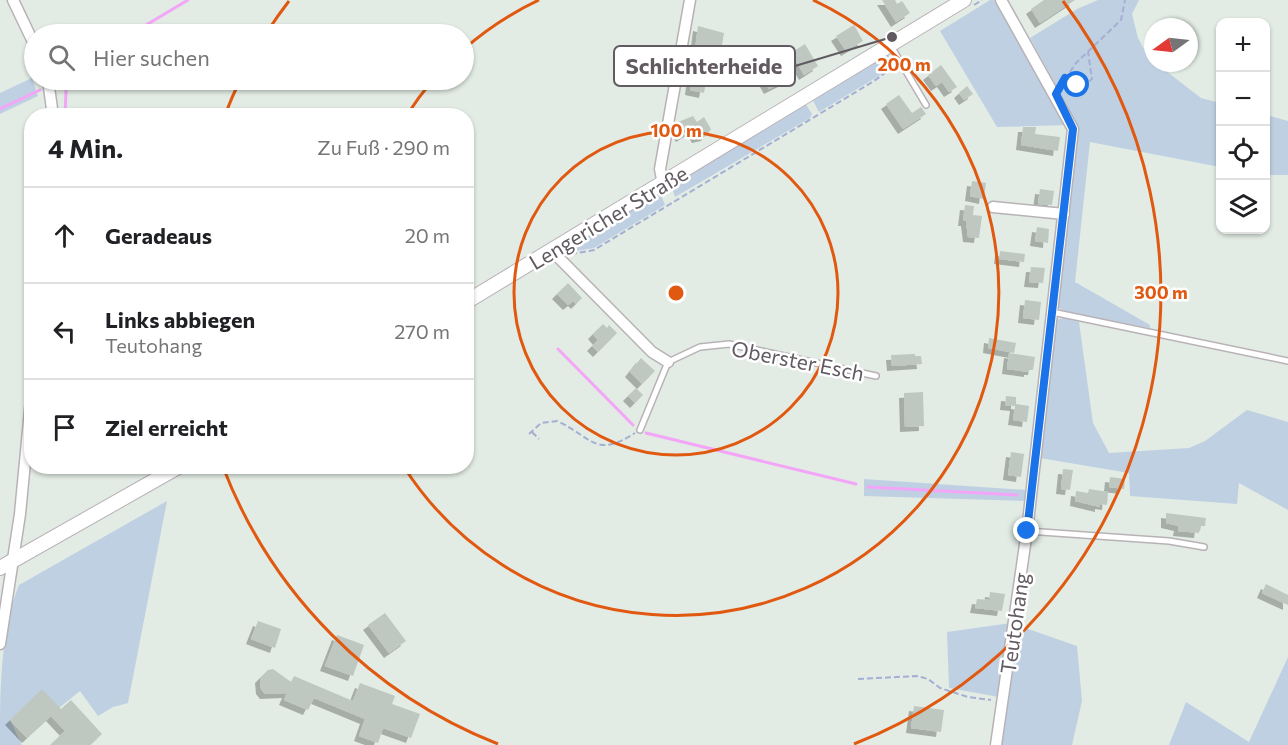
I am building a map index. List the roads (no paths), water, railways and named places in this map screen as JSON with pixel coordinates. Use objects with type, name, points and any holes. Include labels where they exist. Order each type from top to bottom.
[{"type":"street","points":[[13,0],[24,24]]},
{"type":"street","points":[[663,184],[660,169],[690,0]]},
{"type":"street","name":"Teutohang","points":[[996,745],[1027,531],[1073,129],[1056,94],[1001,0]]},
{"type":"street","name":"Lengericher Straße","points":[[474,298],[555,254],[663,184],[893,49],[960,1]]},
{"type":"street","points":[[49,90],[52,108]]},
{"type":"street","points":[[993,207],[1064,214]]},
{"type":"street","points":[[555,254],[652,352],[668,362]]},
{"type":"street","points":[[0,644],[20,514],[24,472]]},
{"type":"street","points":[[0,568],[166,474]]},
{"type":"lane","points":[[893,49],[926,105]]},
{"type":"lane","points":[[1052,312],[1288,361]]},
{"type":"lane","name":"Oberster Esch","points":[[668,362],[700,347],[729,344],[876,376]]},
{"type":"lane","points":[[640,430],[668,362]]},
{"type":"lane","points":[[1027,531],[1169,541],[1204,547]]},
{"type":"waterway","points":[[148,24],[188,0]]},
{"type":"waterway","points":[[0,109],[40,90]]},
{"type":"waterway","points":[[65,108],[66,91]]},
{"type":"waterway","points":[[558,349],[633,425]]},
{"type":"waterway","points":[[646,433],[856,484]]},
{"type":"waterway","points":[[868,487],[1017,495]]},
{"type":"place","name":"Schlichterheide","points":[[892,37]]}]
